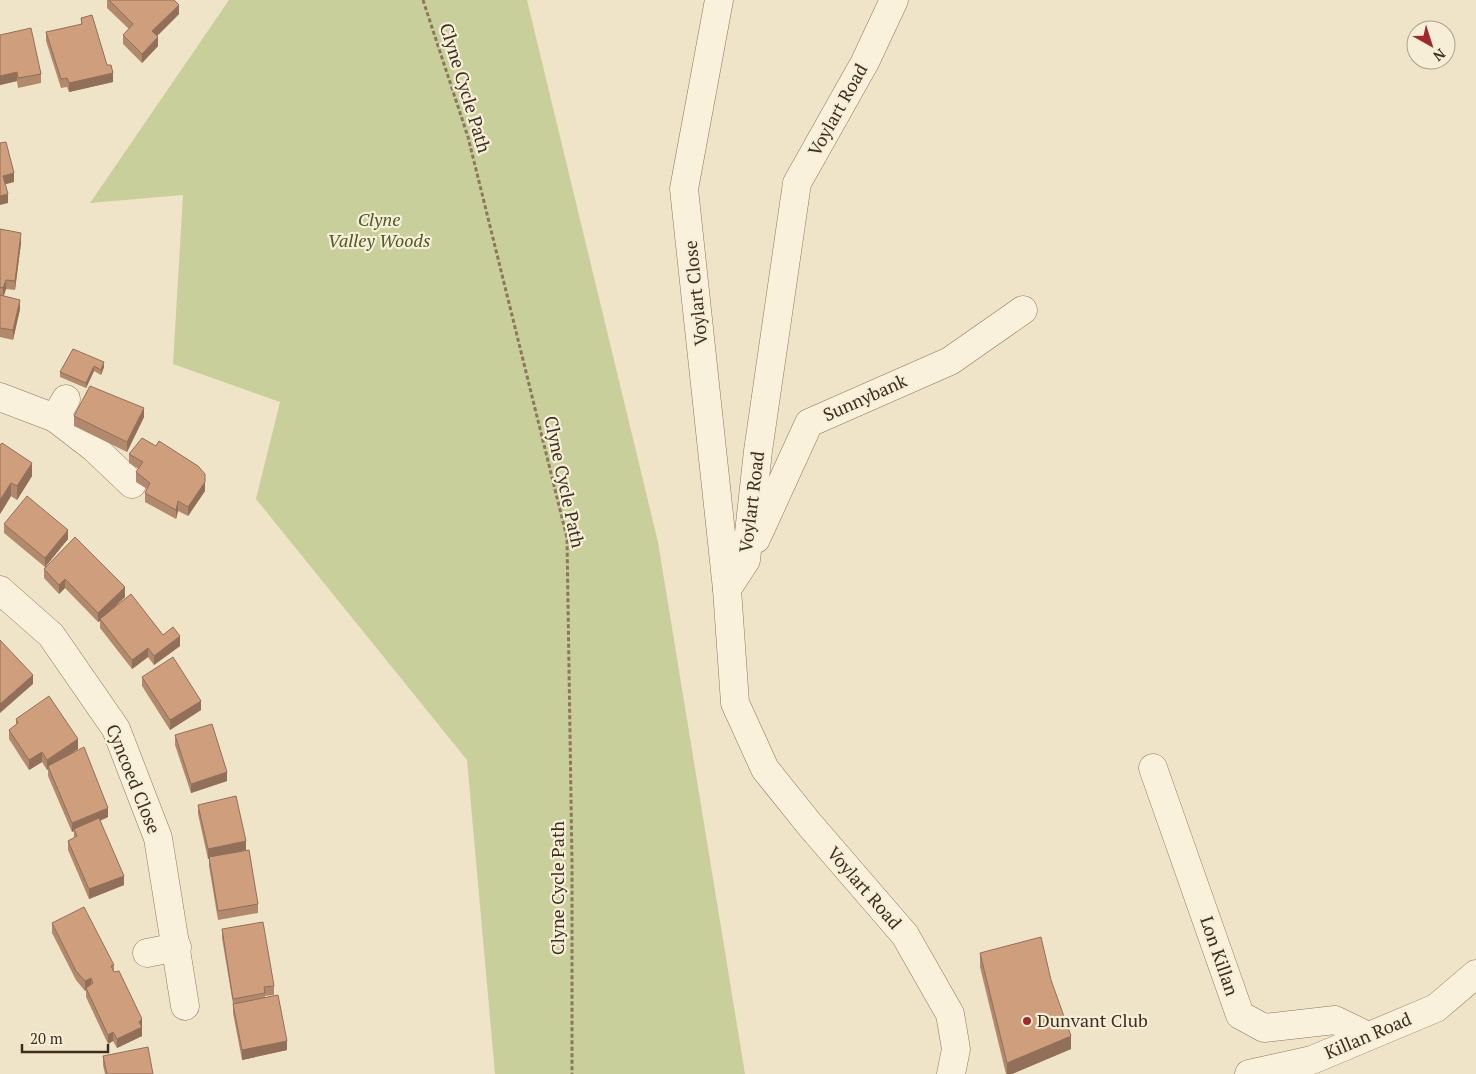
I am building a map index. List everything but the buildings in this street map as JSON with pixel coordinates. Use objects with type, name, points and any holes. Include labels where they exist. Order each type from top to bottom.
[{"type":"street","name":"Voylart Close","points":[[719,0],[684,189],[727,588]]},
{"type":"street","name":"Voylart Road","points":[[894,0],[865,62],[797,183],[758,452],[746,560],[727,588],[735,703],[766,769],[810,825],[904,935],[950,1014],[956,1049],[951,1074]]},
{"type":"street","name":"Sunnybank","points":[[746,560],[809,423],[950,361],[1023,310]]},
{"type":"street","points":[[0,397],[61,408],[94,448],[132,484]]},
{"type":"street","name":"Cyncoed Close","points":[[0,590],[52,635],[116,729],[158,838],[185,1006]]},
{"type":"street","name":"Lon Killan","points":[[1153,768],[1240,1015],[1264,1028],[1335,1020],[1368,1036]]},
{"type":"street","points":[[147,953],[177,947]]},
{"type":"street","name":"Killan Road","points":[[1249,1074],[1312,1060],[1436,1008],[1476,974]]},
{"type":"path","name":"Clyne Cycle Path","points":[[423,0],[468,137],[566,538],[572,864],[572,1074]]},
{"type":"green space","name":"Clyne Valley Woods","points":[[229,0],[527,0],[658,542],[745,1074],[495,1074],[467,760],[256,499],[280,402],[173,364],[183,195],[90,203]]},
{"type":"place","name":"Dunvant Club","points":[[1027,1021]]}]
